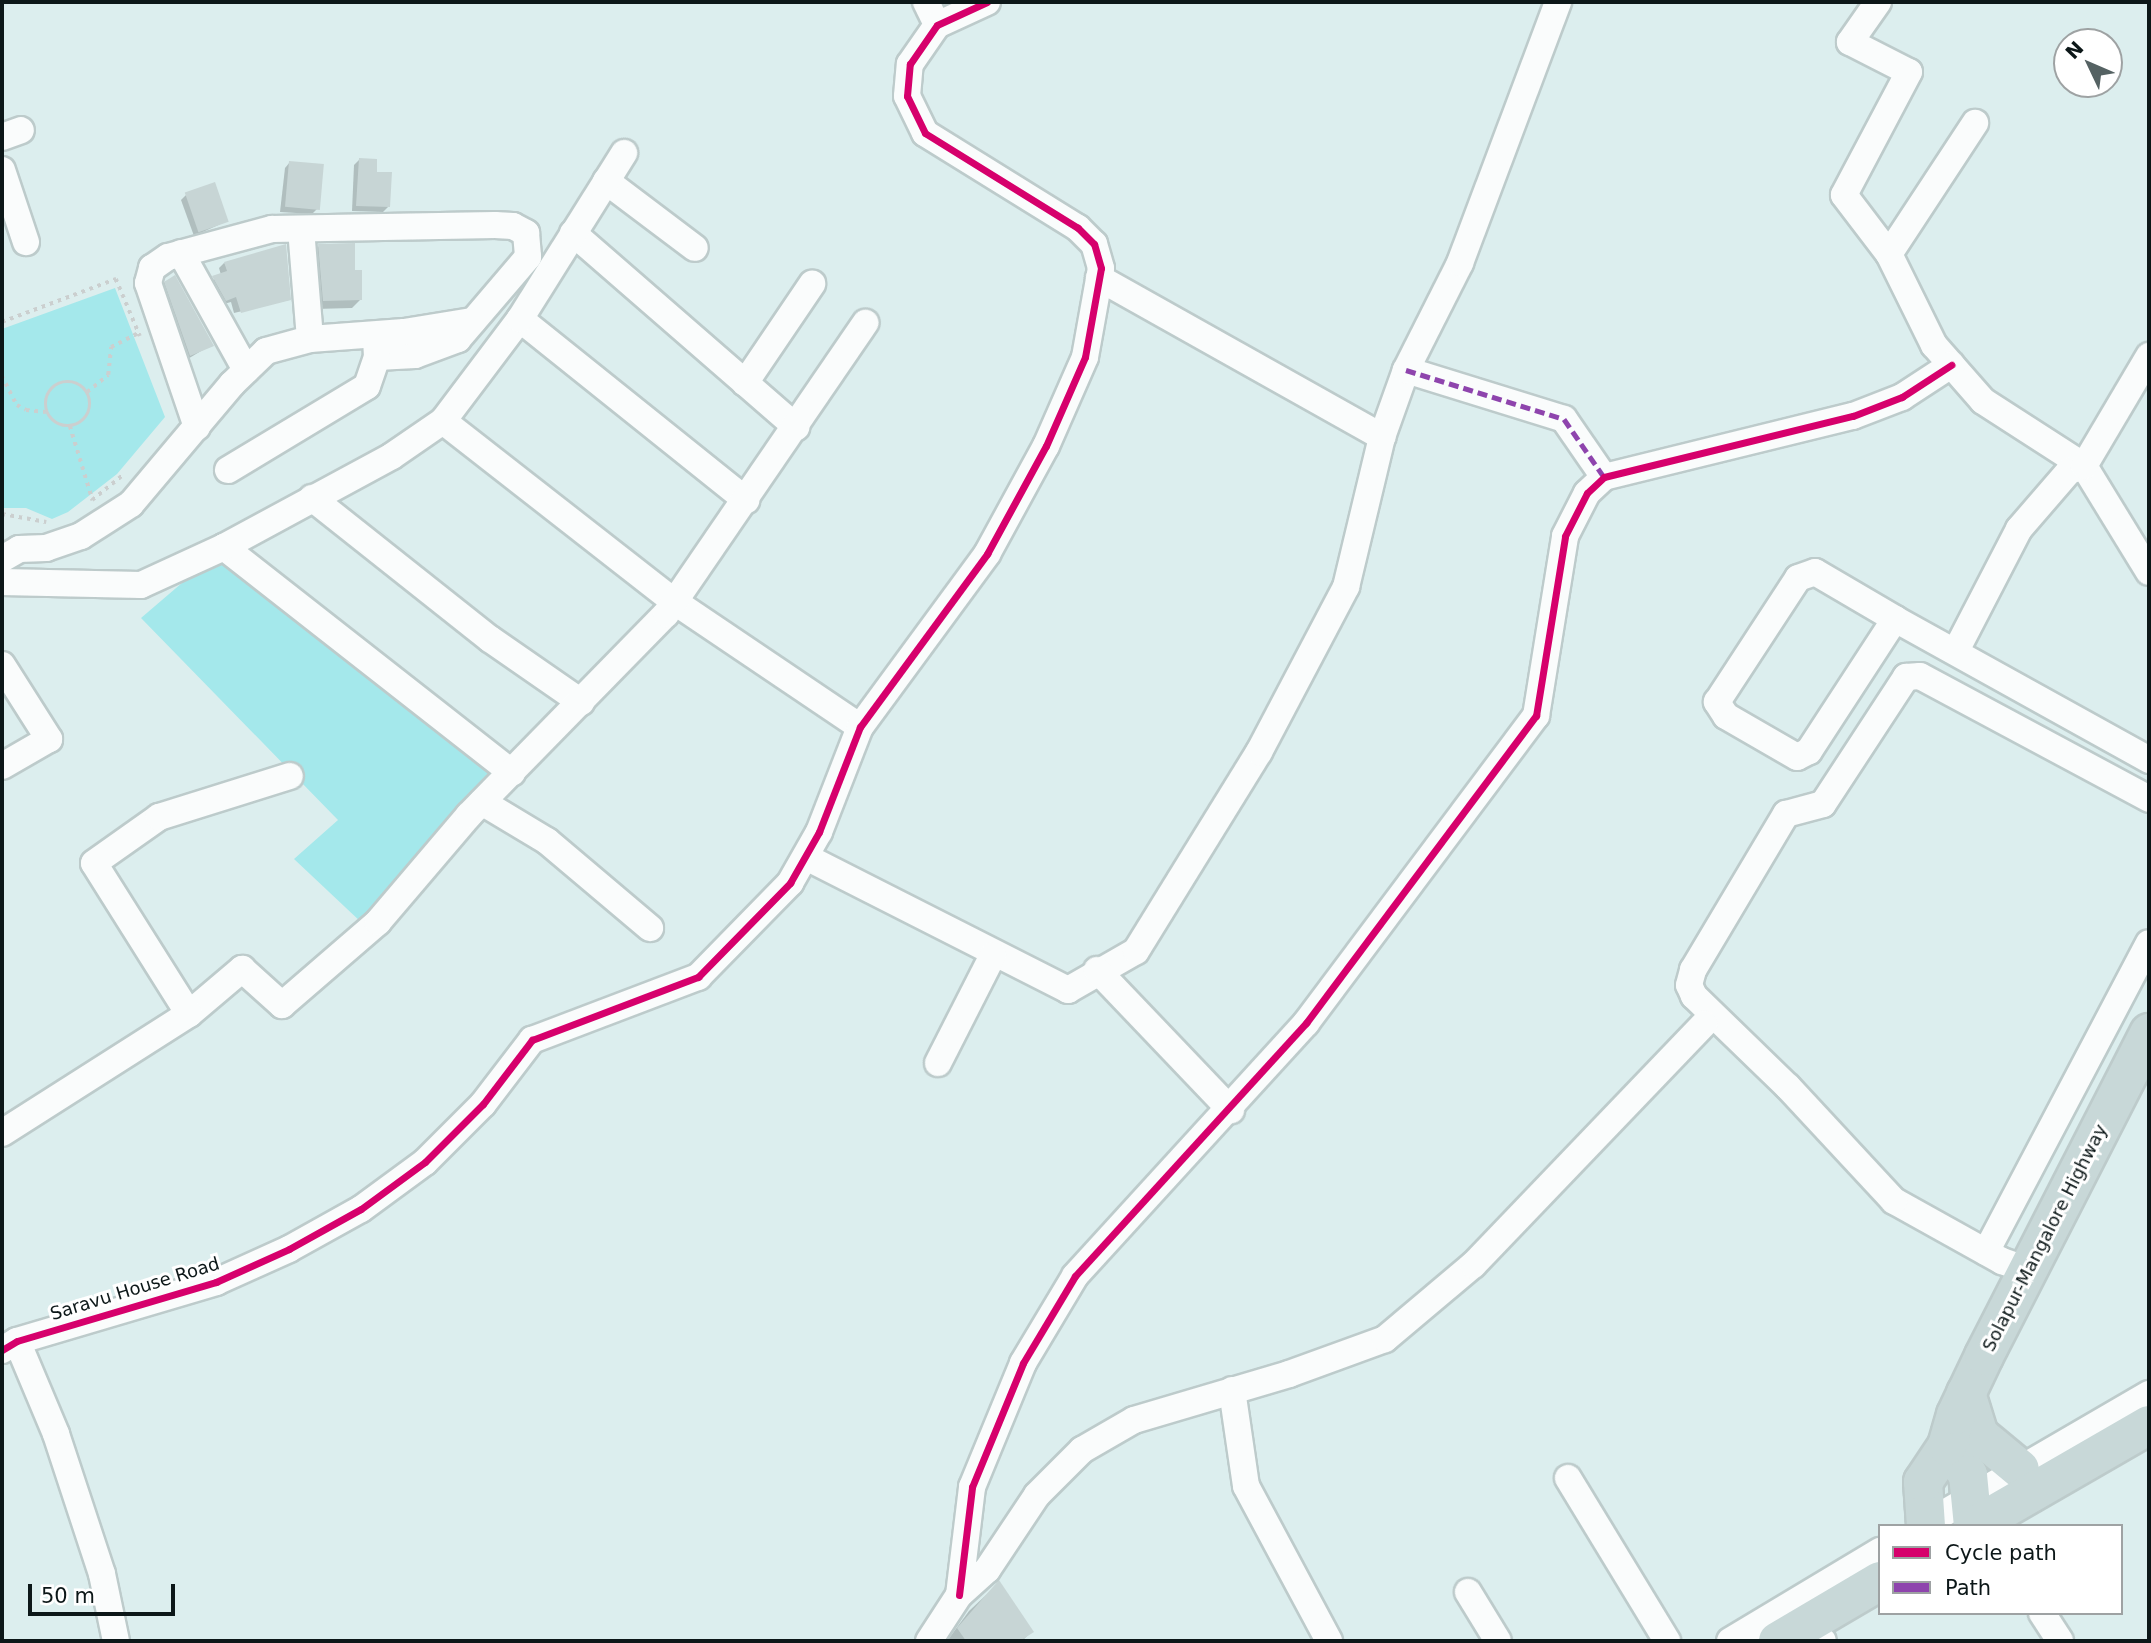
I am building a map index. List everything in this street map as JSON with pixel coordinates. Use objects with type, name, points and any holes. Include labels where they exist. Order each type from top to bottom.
[{"type":"highway","name":"Solapur-Mangalore Highway","points":[[1924,1524],[1923,1482],[1947,1446],[1966,1393],[2149,1033]]},
{"type":"highway","points":[[1966,1393],[1979,1435],[2020,1469]]},
{"type":"highway","points":[[1947,1446],[1968,1475],[1972,1516],[2149,1425]]},
{"type":"highway","points":[[2020,1524],[2149,1447]]},
{"type":"highway","points":[[1778,1641],[1874,1564]]},
{"type":"highway","points":[[1821,1641],[1878,1607]]},
{"type":"street","points":[[932,13],[987,2]]},
{"type":"street","points":[[806,857],[981,943],[993,955],[1068,990],[1097,970],[1136,951],[1265,741],[1346,587],[1382,437],[1406,370],[1460,263],[1558,2]]},
{"type":"street","points":[[1878,2],[1850,42],[1909,72],[1844,195],[1889,254],[1934,345],[1983,401],[2084,466],[2149,572]]},
{"type":"street","name":"Saravu House Road","points":[[9,1346],[216,1282],[289,1249],[361,1209],[425,1162],[483,1104],[532,1040],[649,999],[698,977],[790,883],[806,857],[860,727],[987,554],[1046,446],[1085,357],[1099,278],[1094,244],[1078,228],[925,133],[907,96],[911,64],[932,13]]},
{"type":"street","points":[[1889,254],[1975,123]]},
{"type":"street","points":[[13,582],[141,585],[224,547],[443,422],[520,319],[624,152]]},
{"type":"street","points":[[2,170],[26,242]]},
{"type":"street","points":[[606,181],[695,248]]},
{"type":"street","points":[[2,559],[138,496],[246,370],[266,351],[310,339],[376,346],[473,321],[528,257],[526,233],[513,226],[272,229],[181,253],[152,268],[148,283],[197,427]]},
{"type":"street","points":[[301,229],[310,339]]},
{"type":"street","points":[[573,233],[796,427]]},
{"type":"street","points":[[181,253],[246,370]]},
{"type":"street","points":[[1099,278],[1382,437]]},
{"type":"street","points":[[745,383],[812,284]]},
{"type":"street","points":[[520,319],[746,500]]},
{"type":"street","points":[[2,1133],[189,1014],[242,969],[282,1005],[378,922],[482,802],[675,602],[864,323]]},
{"type":"street","points":[[228,470],[367,386],[376,346]]},
{"type":"street","points":[[1961,641],[2020,529],[2069,471],[2084,466],[2149,356]]},
{"type":"street","points":[[959,1595],[972,1487],[1023,1363],[1075,1276],[1231,1110],[1306,1023],[1536,716],[1565,537],[1587,492],[1604,477],[1853,416],[1902,397],[1951,365]]},
{"type":"street","points":[[1406,370],[1564,419],[1604,477]]},
{"type":"street","points":[[443,422],[675,602],[860,727]]},
{"type":"street","points":[[312,498],[490,639],[581,702]]},
{"type":"street","points":[[13,582],[34,559],[50,535]]},
{"type":"street","points":[[224,547],[512,773]]},
{"type":"street","points":[[1895,619],[1803,755],[1792,755],[1719,710],[1720,695],[1805,573],[1825,576],[1895,619],[2149,760]]},
{"type":"street","points":[[2,665],[49,739],[2,766]]},
{"type":"street","points":[[2028,1270],[1986,1252],[1894,1201],[1788,1087],[1694,996],[1689,985],[1693,970],[1786,814],[1823,804],[1906,677],[1920,676],[2149,799]]},
{"type":"street","points":[[189,1014],[94,863],[159,817],[290,776]]},
{"type":"street","points":[[482,802],[547,841],[650,928]]},
{"type":"street","points":[[1986,1252],[2149,943]]},
{"type":"street","points":[[938,1063],[993,955]]},
{"type":"street","points":[[1097,970],[1231,1110]]},
{"type":"street","points":[[929,1641],[959,1595],[986,1570],[1037,1494],[1082,1450],[1134,1420],[1385,1339],[1422,1311],[1704,1024]]},
{"type":"street","points":[[9,1346],[56,1434],[102,1574],[116,1641]]},
{"type":"street","points":[[1232,1390],[1246,1486],[1328,1641]]},
{"type":"street","points":[[1929,1524],[1972,1516],[2020,1469],[2149,1394]]},
{"type":"street","points":[[1568,1478],[1667,1641]]},
{"type":"street","points":[[1730,1641],[1874,1564]]},
{"type":"street","points":[[1468,1592],[1498,1641]]},
{"type":"street","points":[[2043,1615],[2060,1641]]},
{"type":"path","points":[[2,322],[116,279],[144,346]]},
{"type":"path","points":[[2,376],[18,405],[26,410],[46,412],[56,423],[70,426],[88,414],[88,392],[107,375],[111,347],[139,333]]},
{"type":"path","points":[[46,412],[46,397],[61,382],[76,382],[88,392]]},
{"type":"path","points":[[70,426],[93,499],[92,516]]},
{"type":"path","points":[[92,516],[93,499],[133,467]]},
{"type":"path","points":[[2,514],[50,535]]},
{"type":"shaded area","points":[[115,288],[165,417],[117,474],[68,512],[52,519],[26,508],[2,508],[2,329]]},
{"type":"shaded area","points":[[224,547],[501,771],[362,923],[294,859],[338,820],[141,618]]},
{"type":"building","points":[[359,158],[377,159],[377,172],[392,172],[390,207],[356,206]]},
{"type":"building","points":[[289,161],[324,164],[320,210],[285,207]]},
{"type":"building","points":[[215,182],[229,222],[198,232],[185,192]]},
{"type":"building","points":[[355,243],[355,270],[362,270],[362,300],[323,301],[318,244]]},
{"type":"building","points":[[286,244],[291,300],[241,313],[236,297],[226,301],[212,276],[227,271],[224,262]]},
{"type":"building","points":[[175,275],[214,346],[190,356],[164,282]]},
{"type":"building","points":[[999,1580],[1034,1632],[1020,1641],[966,1641],[957,1628]]},
{"type":"marked path","points":[[1406,370],[1564,419],[1604,477]]},
{"type":"cycle path","points":[[2,1350],[17,1341],[216,1282],[289,1249],[361,1209],[425,1162],[483,1104],[532,1040],[698,977],[790,883],[819,832],[860,727],[987,554],[1046,446],[1085,357],[1101,268],[1094,244],[1078,228],[925,133],[907,96],[910,64],[937,25],[987,2]]},
{"type":"cycle path","points":[[959,1595],[972,1487],[1023,1363],[1075,1276],[1306,1023],[1536,716],[1565,536],[1587,493],[1604,477],[1853,416],[1902,397],[1951,365]]}]
